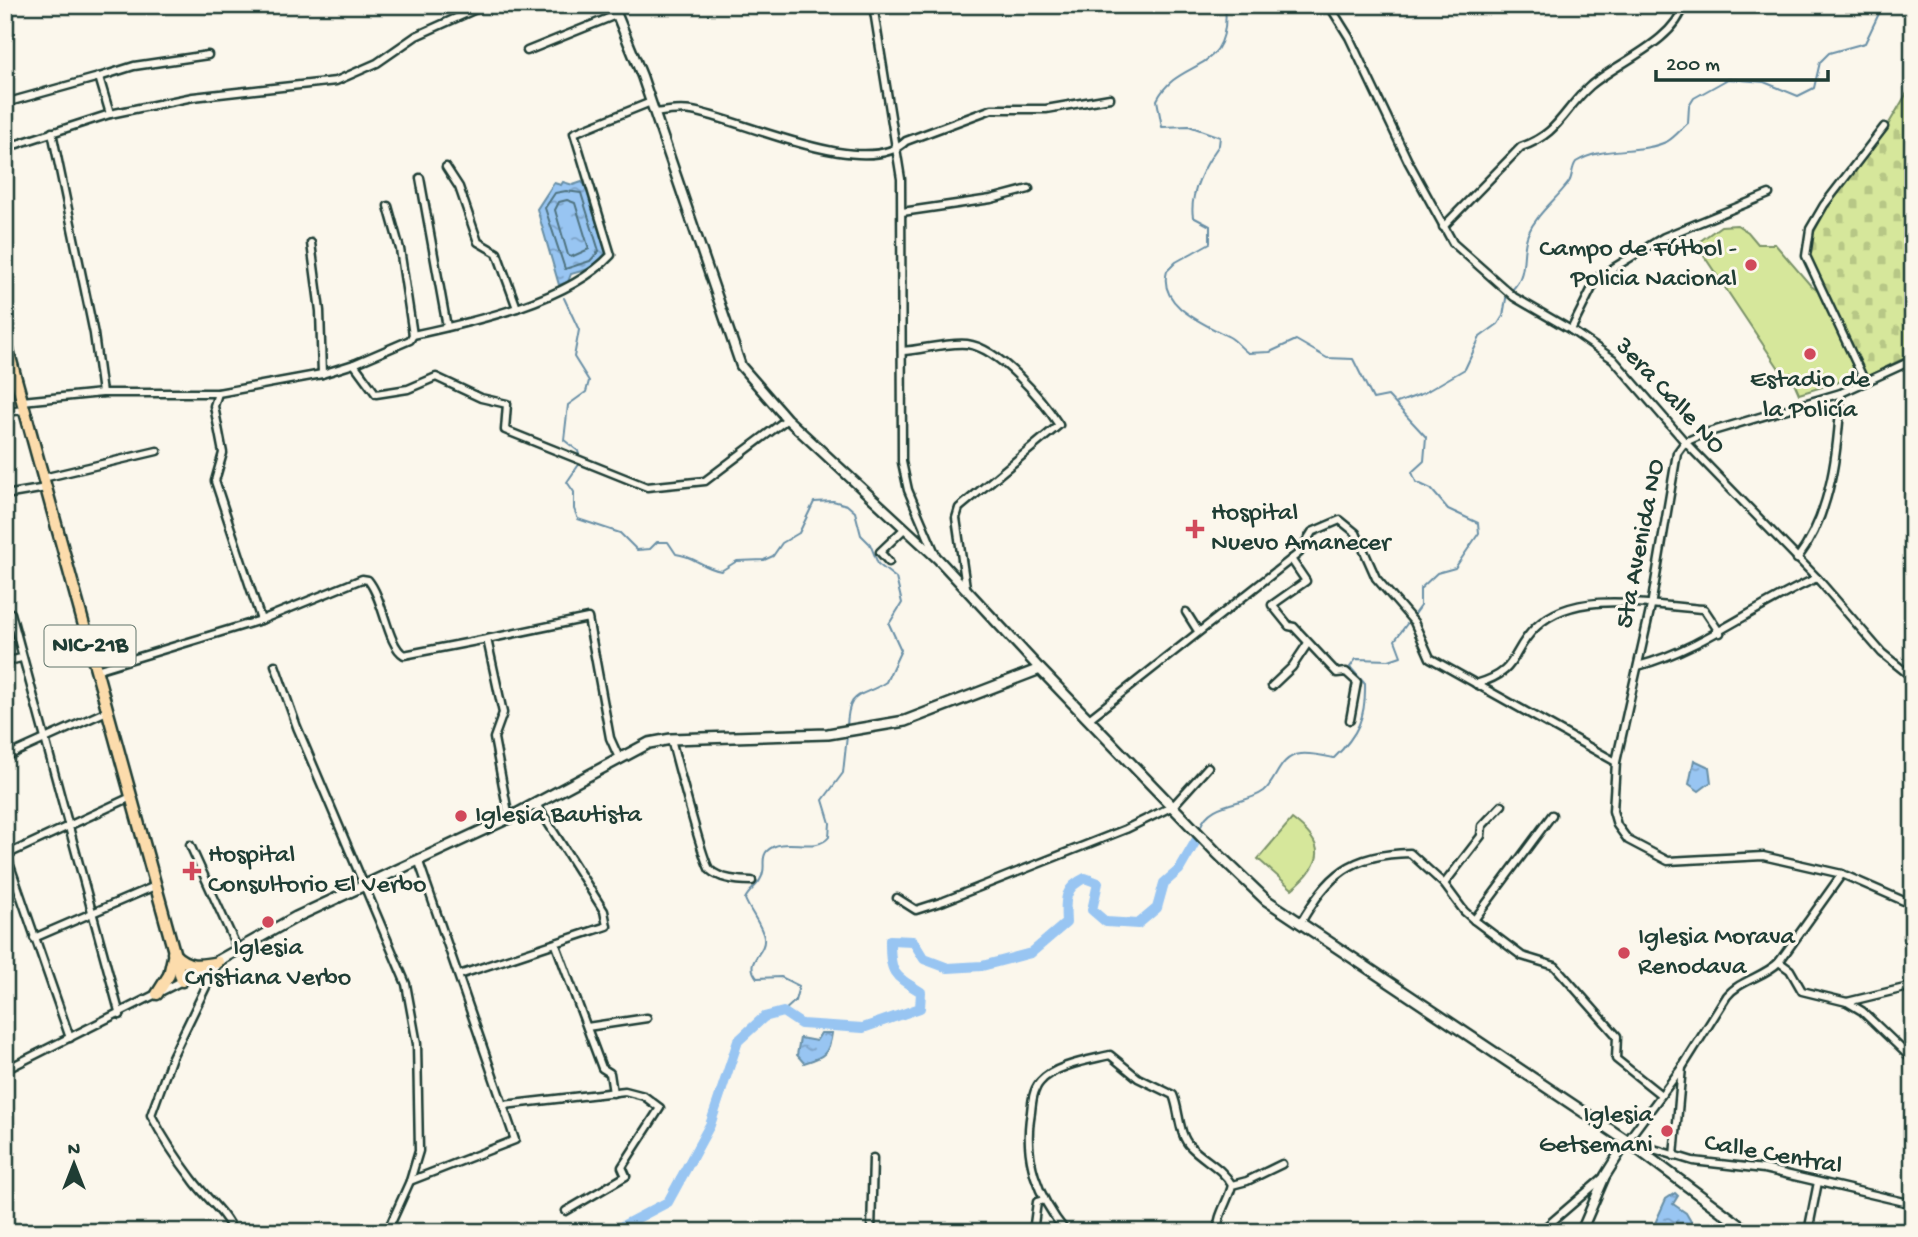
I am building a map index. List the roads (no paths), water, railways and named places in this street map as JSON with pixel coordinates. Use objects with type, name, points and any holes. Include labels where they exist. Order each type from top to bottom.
[{"type":"highway","name":"NIC-21B","points":[[5,339],[182,981]]},
{"type":"highway","points":[[157,994],[169,975],[173,953],[188,965],[218,962]]},
{"type":"main road","points":[[182,981],[296,917],[509,818],[649,743],[671,739],[828,734],[905,721],[1040,669],[1090,718],[1202,838],[1266,900],[1628,1141],[1749,1232]]},
{"type":"street","points":[[5,148],[110,114],[193,97],[336,82],[377,63],[416,36],[485,5]]},
{"type":"street","points":[[613,5],[651,102],[741,366],[787,419],[966,587],[1001,631],[1040,669]]},
{"type":"street","points":[[873,5],[896,151],[902,212],[902,462],[908,490],[938,559]]},
{"type":"street","name":"3era Calle NO","points":[[1329,5],[1348,35],[1453,243],[1514,297],[1571,330],[1613,359],[1685,442],[1817,578],[1882,653],[1913,678]]},
{"type":"street","points":[[1443,226],[1521,147],[1535,142],[1557,127],[1590,86],[1639,54],[1674,23],[1684,5]]},
{"type":"street","points":[[527,51],[616,15]]},
{"type":"street","points":[[5,103],[134,66],[208,55]]},
{"type":"street","points":[[99,77],[110,114]]},
{"type":"street","points":[[654,113],[677,110],[695,112],[792,142],[868,153],[896,151],[906,141],[992,109],[1046,109],[1110,98]]},
{"type":"street","points":[[413,335],[517,308],[602,265],[611,255],[574,133],[651,102]]},
{"type":"street","points":[[1865,382],[1806,256],[1810,229],[1824,205],[1884,127]]},
{"type":"street","points":[[52,132],[94,334],[102,393]]},
{"type":"street","points":[[446,167],[459,187],[478,242],[497,253],[517,308]]},
{"type":"street","points":[[419,178],[447,327]]},
{"type":"street","points":[[902,212],[991,199],[1028,189]]},
{"type":"street","points":[[1571,330],[1597,278],[1664,237],[1769,194]]},
{"type":"street","points":[[5,412],[23,405],[102,393],[218,393],[322,374],[354,364],[410,340],[413,335],[400,249],[388,206]]},
{"type":"street","points":[[311,243],[320,311],[322,374]]},
{"type":"street","points":[[902,351],[964,344],[979,347],[1018,376],[1059,425],[959,508],[956,518],[966,587]]},
{"type":"street","name":"5ta Avenida NO","points":[[1842,874],[1763,856],[1668,861],[1628,840],[1617,825],[1612,811],[1616,762],[1651,606],[1677,453],[1685,442],[1841,393],[1913,360]]},
{"type":"street","points":[[354,364],[376,394],[408,389],[436,377],[481,398],[508,404],[505,430],[646,487],[705,481],[787,419]]},
{"type":"street","points":[[218,393],[214,406],[223,453],[215,481],[261,620]]},
{"type":"street","points":[[1797,559],[1816,526],[1830,478],[1836,453],[1841,393]]},
{"type":"street","points":[[5,495],[157,451]]},
{"type":"street","points":[[1090,718],[1291,559],[1312,532],[1340,520],[1348,523],[1356,533],[1376,579],[1414,622],[1430,658],[1616,762]]},
{"type":"street","points":[[889,562],[880,551],[903,530]]},
{"type":"street","points":[[1291,559],[1306,581],[1272,605],[1337,673],[1346,672],[1357,682],[1350,720]]},
{"type":"street","points":[[1638,666],[1670,657],[1720,632],[1779,595],[1817,578]]},
{"type":"street","points":[[96,670],[261,620],[362,579],[374,588],[397,649],[404,655],[588,618],[610,738],[619,758]]},
{"type":"street","points":[[1476,684],[1498,678],[1511,665],[1535,628],[1557,611],[1584,603],[1704,609],[1720,632]]},
{"type":"street","points":[[1186,612],[1198,631]]},
{"type":"street","points":[[11,613],[21,658],[120,1015]]},
{"type":"street","points":[[487,639],[503,713],[494,738],[509,818]]},
{"type":"street","points":[[1272,686],[1292,667],[1308,643]]},
{"type":"street","points":[[5,662],[21,658]]},
{"type":"street","points":[[275,665],[297,727],[406,984],[415,1023],[417,1094],[420,1106],[419,1151],[410,1181],[387,1232]]},
{"type":"street","points":[[5,757],[107,711]]},
{"type":"street","points":[[671,739],[701,850],[710,870],[729,878],[752,881]]},
{"type":"street","points":[[897,898],[916,910],[1126,829],[1170,803],[1208,767]]},
{"type":"street","points":[[71,1038],[6,853],[131,797]]},
{"type":"street","points":[[459,975],[607,926],[608,922],[536,804]]},
{"type":"street","points":[[1444,884],[1481,836],[1482,826],[1502,805]]},
{"type":"street","points":[[1474,920],[1552,815]]},
{"type":"street","points":[[190,845],[237,950]]},
{"type":"street","points":[[1300,924],[1319,891],[1348,867],[1377,854],[1410,853],[1444,884],[1474,920],[1522,956],[1555,966],[1617,1036],[1616,1059],[1661,1095]]},
{"type":"street","points":[[410,1181],[515,1140],[419,862]]},
{"type":"street","points":[[1581,1232],[1605,1176],[1732,990],[1769,971],[1779,962],[1842,874],[1913,905]]},
{"type":"street","points":[[34,938],[155,886]]},
{"type":"street","points":[[556,945],[603,1068],[610,1073],[613,1093]]},
{"type":"street","points":[[218,962],[172,1057],[152,1115],[162,1137],[193,1180],[229,1222],[233,1232]]},
{"type":"street","points":[[1779,962],[1790,970],[1802,991],[1847,1002],[1862,1011],[1913,1060]]},
{"type":"street","points":[[5,1070],[120,1015],[182,981]]},
{"type":"street","points":[[1847,1002],[1913,986]]},
{"type":"street","points":[[587,1027],[646,1018]]},
{"type":"street","points":[[1066,1232],[1033,1178],[1027,1150],[1034,1095],[1041,1081],[1053,1073],[1110,1055],[1138,1078],[1173,1095],[1183,1135],[1190,1147],[1213,1162],[1232,1185]]},
{"type":"street","points":[[1674,1156],[1682,1066]]},
{"type":"street","points":[[505,1105],[625,1091],[644,1096],[660,1108],[622,1167],[626,1176],[566,1211]]},
{"type":"street","name":"Calle Central","points":[[1628,1141],[1703,1163],[1764,1169],[1913,1204]]},
{"type":"street","points":[[871,1232],[873,1158]]},
{"type":"street","points":[[1232,1185],[1247,1181],[1282,1164]]},
{"type":"street","points":[[1540,1232],[1605,1176]]},
{"type":"street","points":[[1808,1232],[1818,1182]]},
{"type":"street","points":[[1218,1232],[1218,1219],[1227,1203],[1232,1185]]},
{"type":"street","points":[[1033,1232],[1037,1202],[1044,1200]]},
{"type":"water","points":[[563,182],[573,185],[582,182],[585,185],[606,253],[592,268],[571,274],[568,282],[559,285],[537,209],[554,183],[561,185]]},
{"type":"water","points":[[1694,760],[1709,767],[1711,782],[1699,791],[1689,784]]},
{"type":"water","points":[[821,1033],[832,1033],[827,1051],[804,1063],[797,1055],[800,1038],[816,1041]]},
{"type":"water","points":[[1675,1193],[1678,1196],[1673,1204],[1686,1213],[1697,1232],[1651,1232],[1666,1199]]},
{"type":"waterway","points":[[1200,828],[1205,819],[1219,808],[1264,791],[1288,759],[1301,754],[1334,758],[1342,750],[1355,733],[1364,706],[1365,684],[1350,667],[1356,659],[1389,660],[1401,656],[1395,640],[1420,606],[1420,589],[1437,573],[1455,568],[1479,533],[1478,523],[1448,509],[1431,489],[1416,482],[1412,472],[1424,461],[1426,437],[1388,396],[1373,399],[1353,359],[1327,358],[1296,340],[1270,352],[1248,353],[1231,338],[1187,313],[1170,295],[1166,284],[1167,271],[1176,262],[1210,243],[1210,226],[1193,217],[1192,208],[1199,179],[1219,145],[1220,137],[1189,126],[1162,127],[1157,100],[1167,86],[1202,63],[1220,44],[1225,28],[1225,5]]},
{"type":"waterway","points":[[1512,290],[1521,277],[1528,234],[1536,220],[1569,182],[1576,162],[1598,154],[1645,148],[1668,141],[1688,123],[1689,106],[1694,98],[1728,79],[1764,82],[1798,96],[1814,88],[1820,62],[1829,53],[1865,43],[1883,5]]},
{"type":"waterway","points":[[1397,403],[1424,393],[1465,369],[1480,337],[1498,324],[1503,316],[1507,293]]},
{"type":"waterway","points":[[564,298],[579,330],[574,357],[589,381],[586,392],[568,405],[564,440],[578,451],[580,458]]},
{"type":"waterway","points":[[580,463],[567,482],[574,492],[574,509],[578,519],[620,533],[637,550],[650,549],[657,542],[668,542],[676,554],[721,571],[737,561],[764,560],[773,556],[782,543],[799,533],[814,502],[833,501],[847,505],[855,512],[861,535],[870,544],[878,564],[896,578],[902,603],[889,624],[901,650],[886,682],[853,700],[847,728]]},
{"type":"waterway","points":[[783,1012],[795,1001],[799,986],[781,977],[757,978],[753,972],[752,967],[762,949],[764,938],[745,899],[762,876],[767,851],[782,844],[816,844],[829,837],[830,823],[823,800],[843,773],[847,736]]},
{"type":"waterway","points":[[611,1232],[668,1202],[710,1125],[738,1041],[764,1017],[783,1012],[801,1024],[863,1028],[920,1008],[921,992],[899,977],[892,967],[890,940],[913,941],[924,959],[948,968],[982,966],[1031,953],[1066,923],[1069,891],[1085,878],[1098,883],[1092,910],[1106,922],[1138,924],[1157,908],[1164,883],[1179,870],[1197,839]]},
{"type":"place","name":"Campo de Fútbol - Policia Nacional","points":[[1751,265]]},
{"type":"place","name":"Estadio de la Policía","points":[[1810,354]]},
{"type":"place","name":"Hospital Nuevo Amanecer","points":[[1195,529]]},
{"type":"place","name":"Iglesia Bautista","points":[[461,816]]},
{"type":"place","name":"Hospital Consultorio El Verbo","points":[[192,871]]},
{"type":"place","name":"Iglesia Cristiana Verbo","points":[[268,922]]},
{"type":"place","name":"Iglesia Morava Renodava","points":[[1624,953]]},
{"type":"place","name":"Iglesia Getsemani","points":[[1667,1131]]}]
